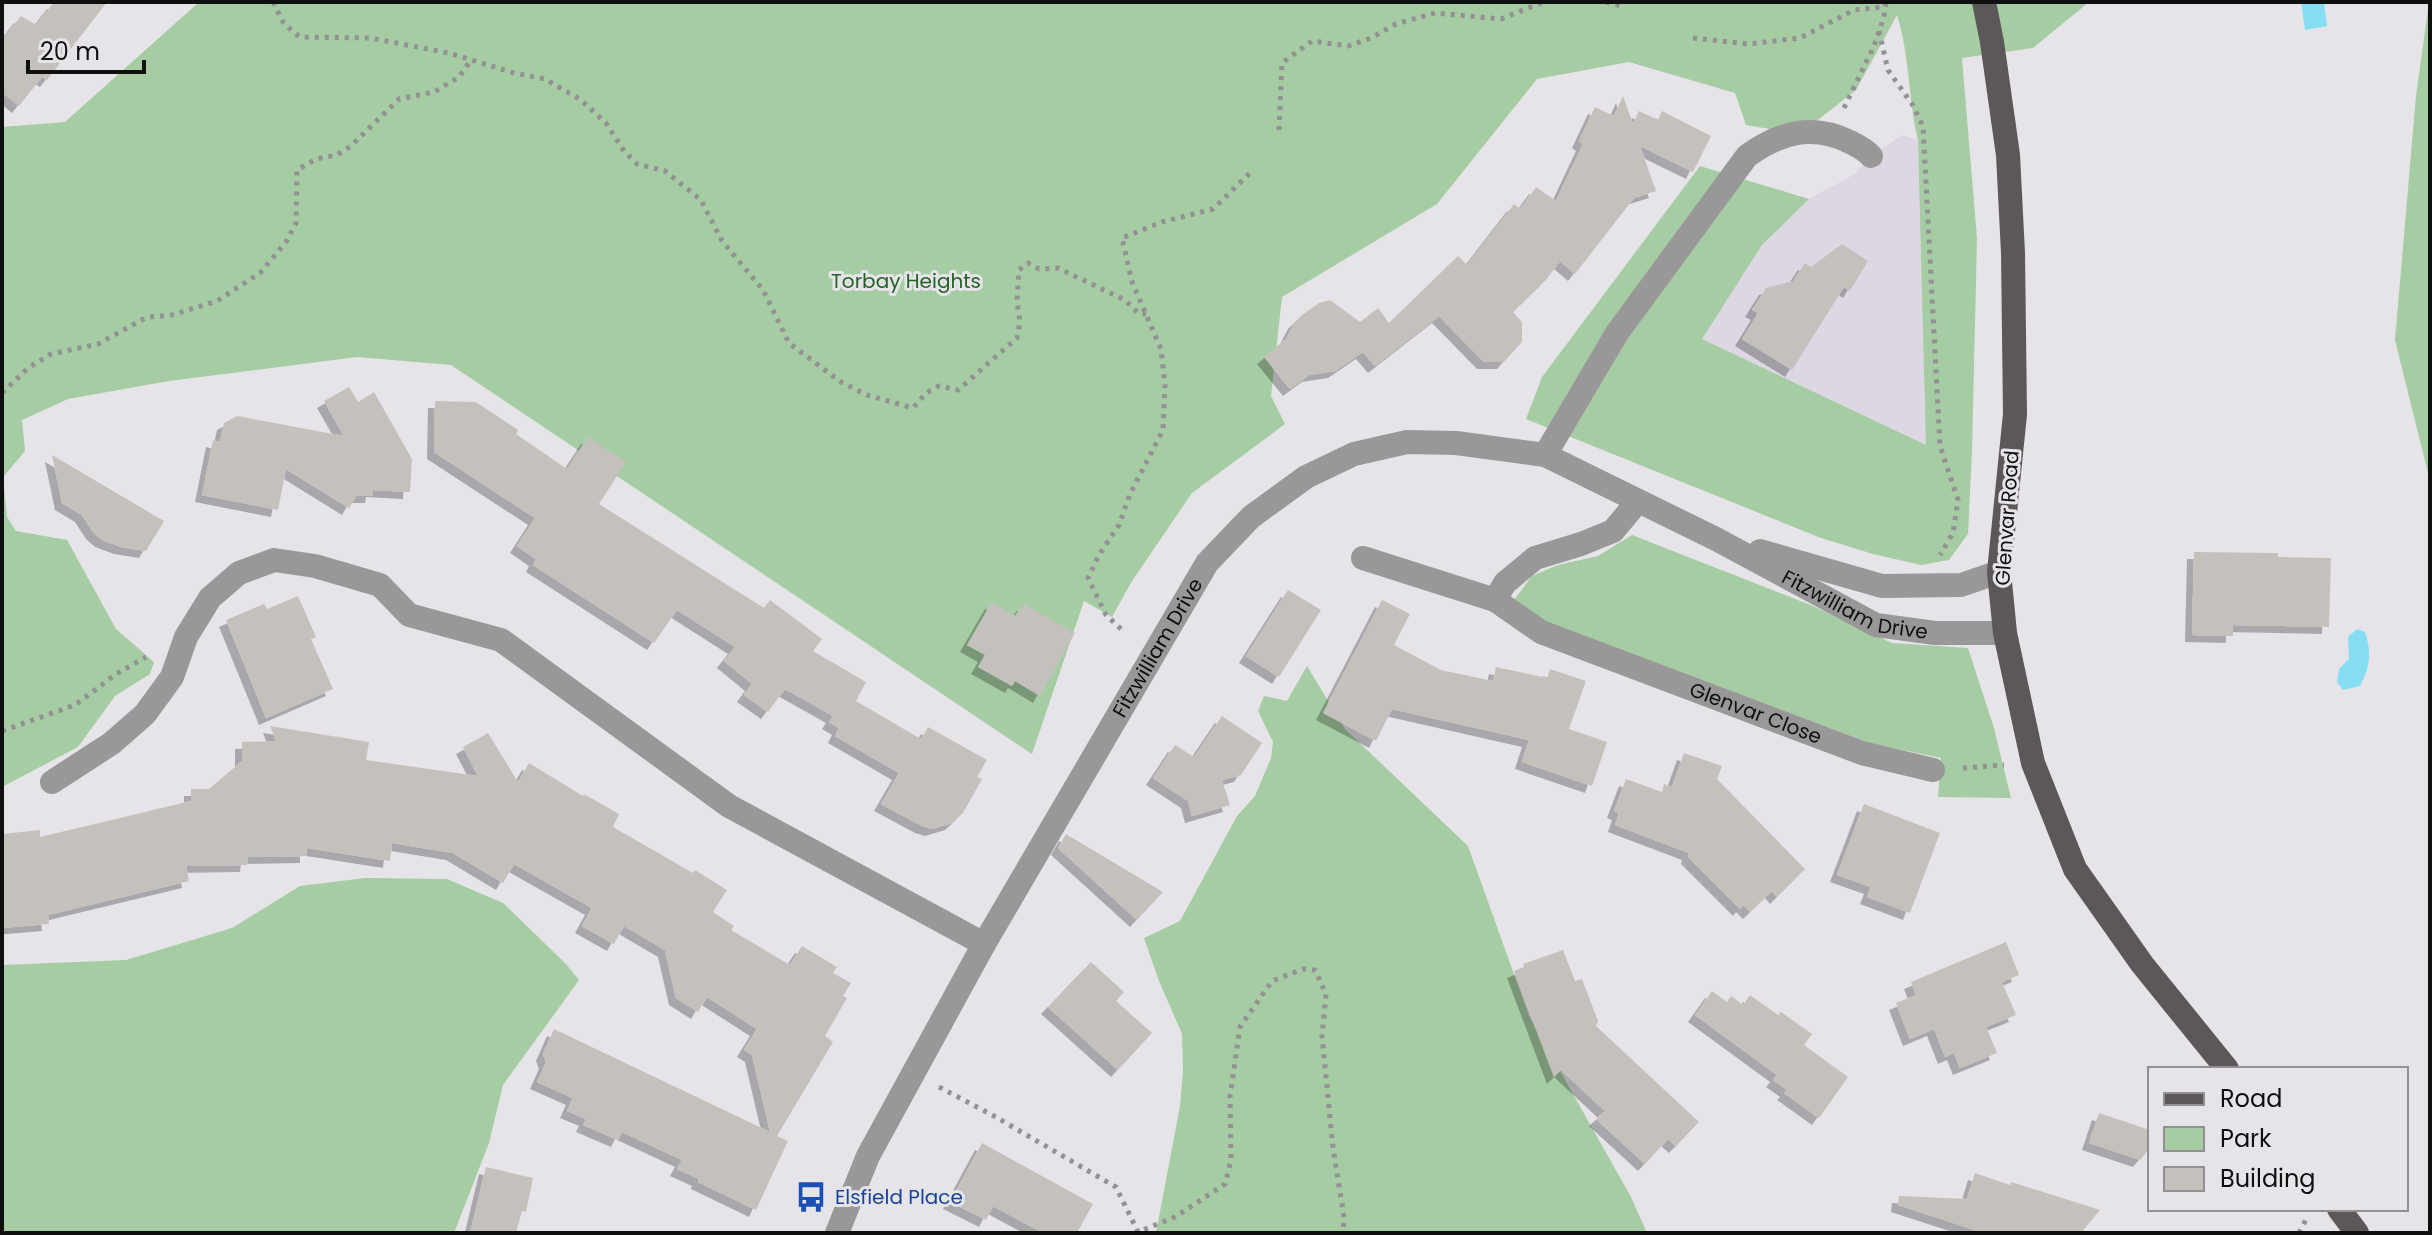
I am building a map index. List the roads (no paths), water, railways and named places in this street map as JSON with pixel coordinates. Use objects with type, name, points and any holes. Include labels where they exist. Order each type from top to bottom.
[{"type":"main road","name":"Glenvar Road","points":[[1984,2],[2008,155],[2013,253],[2015,414],[1999,572],[2005,633],[2033,763],[2075,869],[2142,964],[2225,1067]]},
{"type":"main road","points":[[2340,1211],[2357,1233]]},
{"type":"street","points":[[1545,455],[1617,333],[1747,156],[1783,135],[1810,130],[1840,137],[1865,149],[1871,156]]},
{"type":"street","name":"Fitzwilliam Drive","points":[[837,1233],[868,1156],[984,944],[1207,563],[1251,517],[1306,477],[1354,454],[1407,442],[1456,443],[1545,455],[1716,539],[1876,625],[1935,633],[2005,633]]},
{"type":"street","points":[[1495,600],[1505,583],[1535,558],[1613,531],[1638,501]]},
{"type":"street","name":"Fitzwilliam Drive","points":[[1716,539],[1882,586],[1961,585],[1999,572]]},
{"type":"street","name":"Glenvar Close","points":[[1363,558],[1495,600],[1541,632],[1862,753],[1933,770]]},
{"type":"street","points":[[52,782],[112,743],[145,714],[172,677],[186,637],[210,598],[239,573],[274,560],[315,566],[380,585],[409,615],[501,640],[729,806],[984,944]]},
{"type":"water","points":[[2301,2],[2324,2],[2327,26],[2305,30]]},
{"type":"water","points":[[2357,629],[2365,632],[2368,667],[2360,686],[2343,690],[2337,682],[2339,669],[2349,659],[2348,637]]},
{"type":"place","name":"Elsfield Place","points":[[811,1197]]},
{"type":"park label","name":"Torbay Heights","points":[[906,281]]}]
